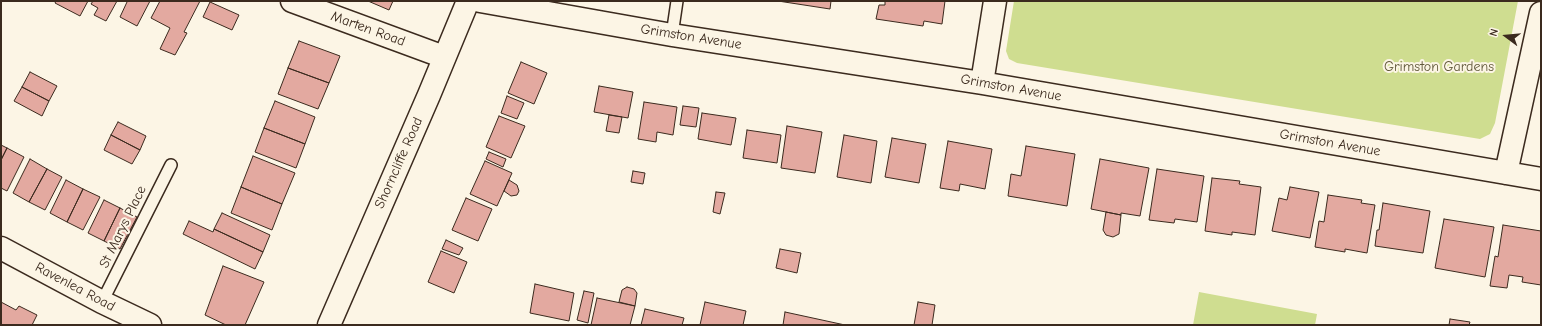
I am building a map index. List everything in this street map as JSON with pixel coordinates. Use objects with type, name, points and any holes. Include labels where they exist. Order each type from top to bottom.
[{"type":"street","name":"Marten Road","points":[[293,1],[444,57]]},
{"type":"street","name":"Shorncliffe Road","points":[[332,324],[468,1]]},
{"type":"street","name":"Grimston Avenue","points":[[480,1],[672,35],[982,82],[1541,179]]},
{"type":"street","points":[[982,82],[995,1]]},
{"type":"street","points":[[1506,173],[1541,13]]},
{"type":"street","name":"Ravenlea Road","points":[[1,248],[102,302],[150,325]]},
{"type":"lane","points":[[672,35],[677,1]]},
{"type":"lane","name":"St Marys Place","points":[[102,302],[171,164]]},
{"type":"green space","name":"Grimston Gardens","points":[[1014,1],[1518,1],[1495,123],[1490,134],[1480,139],[1017,63],[1009,59],[1006,51]]},
{"type":"green space","points":[[1199,292],[1317,314],[1315,325],[1193,325]]},
{"type":"building","points":[[56,1],[88,1],[80,16],[55,3]]},
{"type":"building","points":[[93,1],[117,1],[106,21],[94,15],[98,8],[91,4]]},
{"type":"building","points":[[126,1],[150,1],[137,26],[120,17],[127,2]]},
{"type":"building","points":[[160,1],[200,1],[184,32],[187,33],[175,55],[160,49],[170,28],[151,18]]},
{"type":"building","points":[[368,1],[393,1],[389,10]]},
{"type":"building","points":[[778,1],[831,1],[830,9]]},
{"type":"building","points":[[885,1],[945,1],[942,24],[924,21],[923,26],[876,19],[879,5],[885,5]]},
{"type":"building","points":[[210,2],[239,15],[232,30],[203,17]]},
{"type":"building","points":[[299,41],[340,56],[329,83],[288,68]]},
{"type":"building","points":[[521,62],[547,73],[534,104],[508,93]]},
{"type":"building","points":[[288,68],[329,83],[318,109],[278,94]]},
{"type":"building","points":[[30,72],[57,86],[49,101],[22,87]]},
{"type":"building","points":[[599,86],[633,92],[628,118],[594,112]]},
{"type":"building","points":[[22,87],[49,101],[42,116],[14,101]]},
{"type":"building","points":[[507,96],[524,103],[517,119],[501,113]]},
{"type":"building","points":[[275,101],[315,117],[305,144],[264,128]]},
{"type":"building","points":[[644,102],[677,107],[673,135],[657,132],[656,142],[638,139]]},
{"type":"building","points":[[683,106],[699,108],[696,127],[680,125]]},
{"type":"building","points":[[702,113],[736,118],[731,145],[698,139]]},
{"type":"building","points":[[609,115],[622,117],[619,133],[606,131]]},
{"type":"building","points":[[499,116],[525,126],[511,158],[486,147]]},
{"type":"building","points":[[118,122],[146,136],[140,150],[111,135]]},
{"type":"building","points":[[787,126],[822,132],[815,173],[781,168]]},
{"type":"building","points":[[264,128],[305,144],[296,168],[255,152]]},
{"type":"building","points":[[747,130],[781,135],[777,163],[743,158]]},
{"type":"building","points":[[111,135],[140,150],[132,164],[104,150]]},
{"type":"building","points":[[844,135],[877,141],[871,183],[837,177]]},
{"type":"building","points":[[892,138],[926,144],[919,183],[885,177]]},
{"type":"building","points":[[948,141],[992,149],[985,189],[960,184],[959,191],[940,188]]},
{"type":"building","points":[[1,145],[7,148],[1,160]]},
{"type":"building","points":[[1026,146],[1075,154],[1067,206],[1008,196],[1011,174],[1021,176]]},
{"type":"building","points":[[7,148],[24,157],[7,191],[1,188],[1,160]]},
{"type":"building","points":[[489,152],[506,159],[503,167],[486,159]]},
{"type":"building","points":[[253,156],[295,173],[282,204],[241,187]]},
{"type":"building","points":[[30,159],[47,169],[29,202],[13,193]]},
{"type":"building","points":[[1100,159],[1149,168],[1140,216],[1121,213],[1121,215],[1091,209]]},
{"type":"building","points":[[485,161],[512,173],[497,206],[470,194]]},
{"type":"building","points":[[47,169],[62,177],[45,210],[29,202]]},
{"type":"building","points":[[1157,169],[1204,176],[1197,222],[1175,219],[1174,223],[1149,220]]},
{"type":"building","points":[[633,171],[645,173],[643,184],[631,182]]},
{"type":"building","points":[[1212,178],[1240,181],[1239,184],[1261,187],[1255,235],[1232,232],[1232,235],[1205,231]]},
{"type":"building","points":[[66,180],[83,189],[67,222],[50,213]]},
{"type":"building","points":[[509,180],[517,185],[519,191],[517,195],[511,196],[504,191]]},
{"type":"building","points":[[241,187],[282,204],[272,230],[231,213]]},
{"type":"building","points":[[1290,187],[1319,192],[1310,238],[1272,231],[1279,198],[1287,200]]},
{"type":"building","points":[[83,189],[100,197],[83,230],[67,222]]},
{"type":"building","points":[[716,192],[725,193],[720,214],[713,212]]},
{"type":"building","points":[[1328,195],[1362,200],[1361,203],[1375,205],[1367,253],[1345,249],[1345,252],[1315,247],[1319,221],[1324,222]]},
{"type":"building","points":[[466,198],[492,209],[478,241],[452,230]]},
{"type":"building","points":[[104,200],[120,208],[104,241],[88,233]]},
{"type":"building","points":[[1383,203],[1430,211],[1423,253],[1375,246]]},
{"type":"building","points":[[120,208],[137,217],[120,249],[104,241]]},
{"type":"building","points":[[1106,212],[1121,215],[1119,234],[1113,237],[1106,235],[1103,230]]},
{"type":"building","points":[[222,213],[270,235],[263,252],[214,229]]},
{"type":"building","points":[[1444,219],[1494,227],[1485,277],[1435,268]]},
{"type":"building","points":[[189,221],[213,232],[214,229],[263,252],[255,269],[183,234]]},
{"type":"building","points":[[1503,225],[1541,231],[1541,285],[1522,282],[1523,277],[1509,275],[1507,288],[1490,286],[1495,256],[1498,257]]},
{"type":"building","points":[[446,240],[463,248],[459,255],[442,249]]},
{"type":"building","points":[[780,249],[801,253],[797,273],[776,268]]},
{"type":"building","points":[[441,251],[467,262],[454,293],[428,282]]},
{"type":"building","points":[[223,266],[264,282],[245,325],[226,325],[205,315]]},
{"type":"building","points":[[535,284],[574,293],[569,321],[530,313]]},
{"type":"building","points":[[627,287],[634,289],[637,293],[635,306],[619,302],[622,290]]},
{"type":"building","points":[[584,291],[594,293],[588,323],[577,320]]},
{"type":"building","points":[[597,298],[635,306],[630,325],[591,325]]},
{"type":"building","points":[[1,302],[16,310],[19,306],[37,315],[32,325],[1,325]]},
{"type":"building","points":[[705,302],[746,311],[743,325],[700,325]]},
{"type":"building","points":[[918,302],[935,305],[932,325],[914,325]]},
{"type":"building","points":[[645,309],[684,318],[682,325],[641,325]]},
{"type":"building","points":[[785,312],[845,325],[783,325]]},
{"type":"building","points":[[1450,319],[1470,322],[1469,325],[1449,325]]}]
